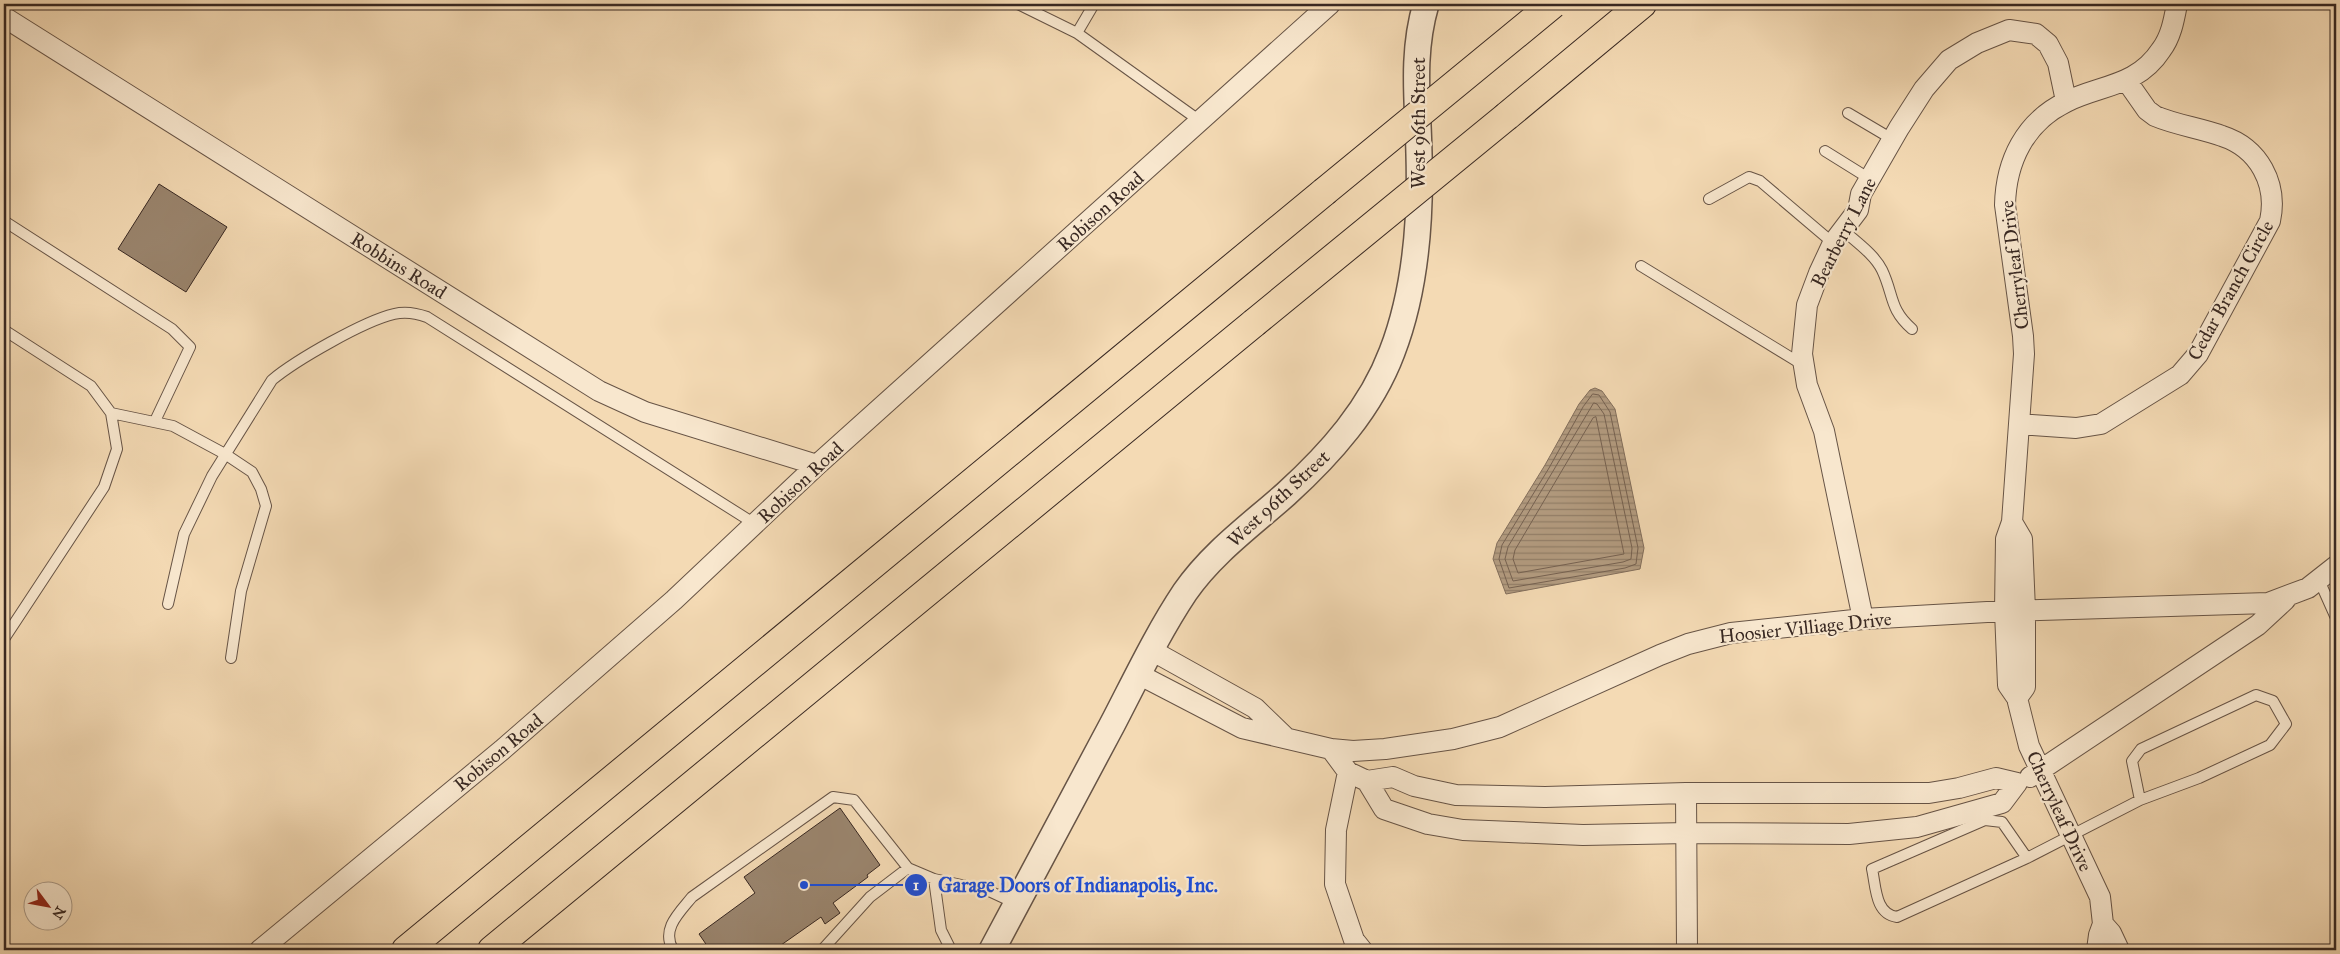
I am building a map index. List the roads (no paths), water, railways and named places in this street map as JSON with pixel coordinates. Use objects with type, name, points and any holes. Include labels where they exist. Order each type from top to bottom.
[{"type":"highway","points":[[406,950],[1553,4]]},
{"type":"highway","points":[[492,950],[1642,4]]},
{"type":"street","name":"Robison Road","points":[[260,950],[562,698],[674,600],[817,465],[1330,4]]},
{"type":"street","name":"West 96th Street","points":[[992,950],[1138,674],[1186,591],[1224,547],[1325,458],[1362,411],[1392,355],[1408,308],[1416,250],[1419,156],[1415,71],[1421,21],[1426,4]]},
{"type":"street","name":"Cherryleaf Drive","points":[[2119,950],[2111,933],[2104,924],[2096,887],[2029,746],[2017,698],[2008,685],[2015,611],[2006,539],[2012,522],[2023,336],[2005,205],[2006,187],[2014,157],[2027,134],[2039,120],[2066,101],[2113,87],[2153,61],[2162,50],[2168,37],[2178,4]]},
{"type":"street","name":"Robbins Road","points":[[4,17],[599,391],[645,412],[817,465]]},
{"type":"street","name":"Bearberry Lane","points":[[1863,619],[1824,432],[1807,385],[1802,354],[1807,305],[1838,237],[1858,210],[1861,194],[1892,139],[1924,89],[1949,60],[1977,43],[2009,30],[2036,34],[2048,44],[2058,63],[2066,101]]},
{"type":"street","name":"Cedar Branch Circle","points":[[2019,424],[2076,428],[2100,424],[2180,375],[2198,354],[2270,221],[2273,196],[2270,182],[2256,159],[2236,142],[2223,136],[2155,116],[2147,110],[2126,80]]},
{"type":"street","name":"Hoosier Villiage Drive","points":[[1138,674],[1242,728],[1331,749],[1353,751],[1385,749],[1453,739],[1500,727],[1688,644],[1731,633],[1863,619],[2015,611],[2268,604],[2308,588],[2336,566]]},
{"type":"street","points":[[1331,749],[1348,772],[1367,781],[1384,809],[1428,824],[1463,830],[1583,836],[1688,833],[1849,834],[1917,826],[2002,803],[2017,783],[2042,772],[2258,625],[2290,596]]},
{"type":"street","points":[[1151,650],[1255,708],[1286,738]]},
{"type":"street","points":[[1348,772],[1336,830],[1335,884],[1354,940],[1362,950]]},
{"type":"street","points":[[1367,781],[1393,776],[1414,786],[1456,795],[1545,797],[1686,793],[1928,793],[1959,788],[1996,778],[2017,783]]},
{"type":"street","points":[[1686,793],[1688,833],[1687,950]]},
{"type":"street","name":"Cherryleaf Drive","points":[[2097,950],[2099,934],[2104,924]]},
{"type":"lane","points":[[1018,4],[1077,32],[1200,121]]},
{"type":"lane","points":[[1077,32],[1094,4]]},
{"type":"lane","points":[[1848,113],[1892,139]]},
{"type":"lane","points":[[1826,151],[1870,179]]},
{"type":"lane","points":[[1709,199],[1749,177],[1760,181],[1838,237],[1876,261],[1885,278],[1894,309],[1912,330]]},
{"type":"lane","points":[[4,221],[172,329],[190,347],[155,421]]},
{"type":"lane","points":[[1641,266],[1804,366]]},
{"type":"lane","points":[[168,604],[184,534],[212,476],[272,380],[285,369],[370,322],[394,313],[413,312],[427,318],[756,524]]},
{"type":"lane","points":[[4,330],[91,386],[111,413],[117,449],[104,487],[4,639]]},
{"type":"lane","points":[[111,413],[173,426],[225,454],[252,472],[261,488],[266,506],[241,591],[231,658]]},
{"type":"lane","points":[[2319,580],[2336,618]]},
{"type":"lane","points":[[2026,858],[2002,822],[1985,820],[1872,869],[1881,910],[1888,916],[1897,917],[2026,858],[2140,800],[2199,778],[2270,746],[2286,724],[2273,701],[2256,695],[2141,749],[2132,760],[2140,800]]},
{"type":"lane","points":[[673,950],[669,940],[669,930],[674,918],[692,897],[833,797],[854,800],[908,868],[934,879],[989,891],[1017,904]]},
{"type":"lane","points":[[822,950],[870,897],[908,868]]},
{"type":"lane","points":[[934,879],[941,930],[952,950]]},
{"type":"water","points":[[1595,388],[1602,391],[1615,409],[1644,548],[1640,569],[1506,594],[1493,559],[1497,543],[1545,465],[1579,404],[1590,390]]},
{"type":"place","name":"Garage Doors of Indianapolis, Inc.","points":[[804,885]]}]
